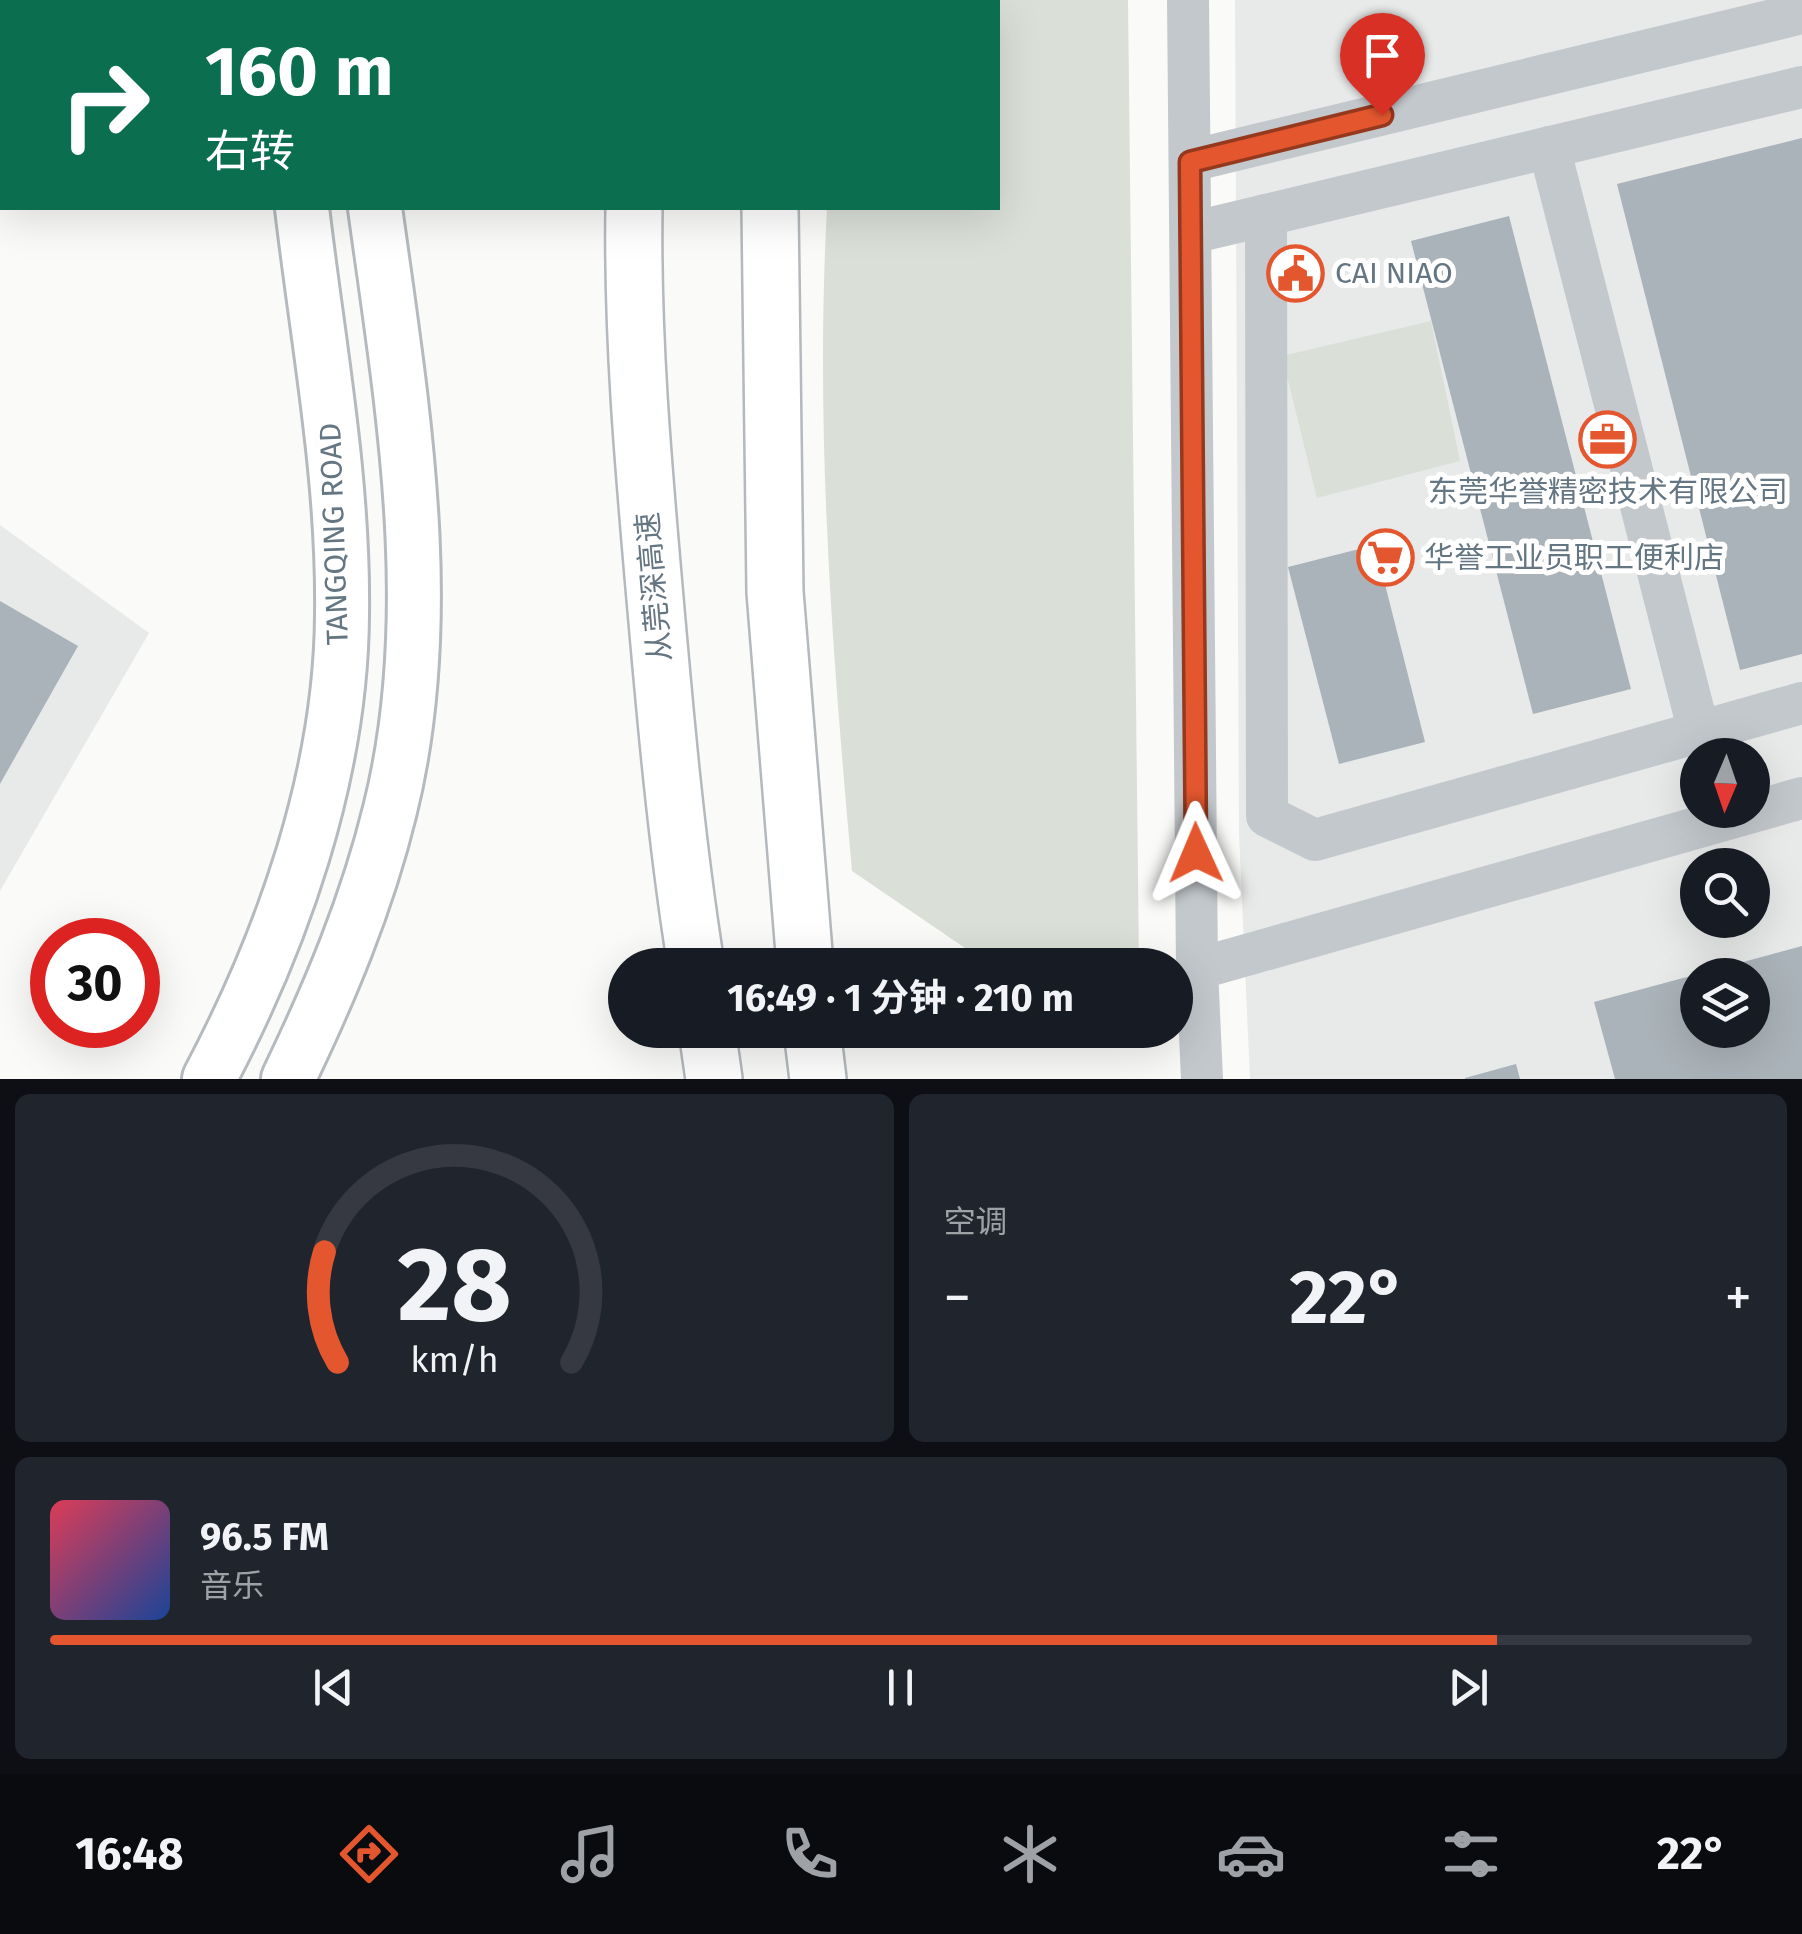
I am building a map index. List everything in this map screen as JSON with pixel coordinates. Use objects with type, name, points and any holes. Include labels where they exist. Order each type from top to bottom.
[{"type":"highway","points":[[623,210],[633,266]]},
{"type":"highway","name":"从莞深高速","points":[[634,210],[633,266],[646,499],[667,725],[694,948]]},
{"type":"highway","points":[[770,210],[775,592],[804,948]]},
{"type":"highway","points":[[710,1048],[714,1079]]},
{"type":"highway","points":[[814,1048],[818,1079]]},
{"type":"main road","name":"TANGQING ROAD","points":[[209,1079],[276,926],[312,823],[333,725],[342,617],[338,494],[327,382],[302,210]]},
{"type":"main road","points":[[288,1079],[326,1000],[360,915],[391,808],[406,717],[413,617],[411,528],[404,434],[375,210]]},
{"type":"street","points":[[1188,0],[1197,969],[1202,1079]]},
{"type":"street","points":[[1190,162],[1802,13]]},
{"type":"street","points":[[1191,233],[1802,87]]},
{"type":"street","points":[[1549,148],[1699,732]]},
{"type":"street","points":[[1266,215],[1267,816],[1314,840],[1802,703]]},
{"type":"street","points":[[1197,969],[1802,798]]},
{"type":"shaded area","points":[[1000,0],[1128,0],[1139,948],[965,948],[852,871],[832,623],[823,374],[827,210],[1000,210]]},
{"type":"shaded area","points":[[1235,0],[1802,0],[1802,1079],[1250,1079],[1239,833]]},
{"type":"shaded area","points":[[1431,321],[1460,461],[1317,498],[1282,356]]},
{"type":"shaded area","points":[[0,525],[149,633],[0,891]]},
{"type":"building","points":[[1802,138],[1802,654],[1740,670],[1617,184]]},
{"type":"building","points":[[1509,216],[1631,689],[1533,714],[1411,241]]},
{"type":"building","points":[[1375,545],[1425,742],[1339,764],[1288,567]]},
{"type":"building","points":[[0,601],[78,646],[0,784]]},
{"type":"building","points":[[1802,946],[1802,1079],[1615,1079],[1594,1002],[1680,979],[1680,1048],[1770,1048],[1770,958],[1758,958]]},
{"type":"building","points":[[1516,1064],[1520,1079],[1465,1079],[1465,1078]]},
{"type":"place","name":"CAI NIAO","points":[[1296,273]]},
{"type":"place","name":"东莞华誉精密技术有限公司","points":[[1608,439]]},
{"type":"place","name":"华誉工业员职工便利店","points":[[1385,558]]},
{"type":"route","points":[[1196,853],[1190,162],[1382,115]]}]
